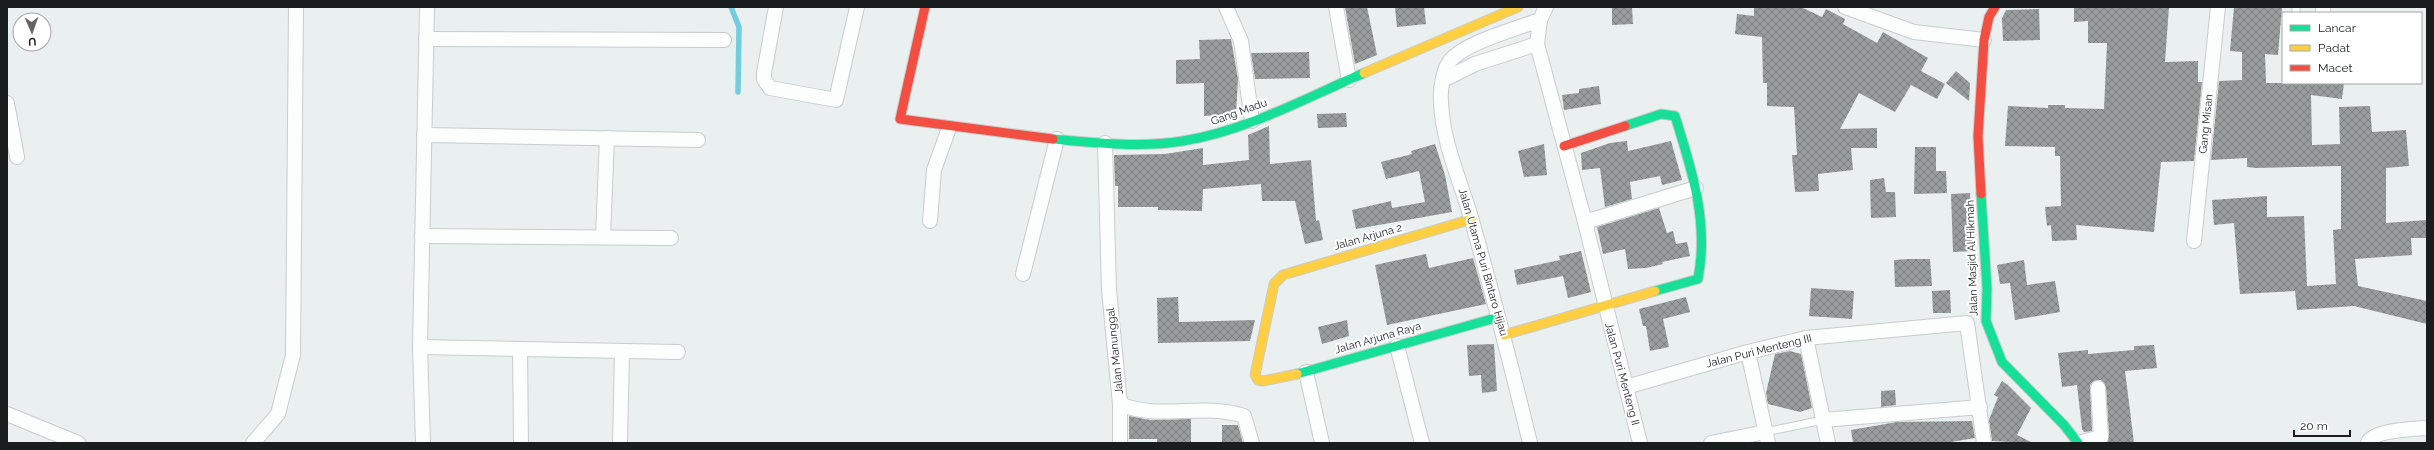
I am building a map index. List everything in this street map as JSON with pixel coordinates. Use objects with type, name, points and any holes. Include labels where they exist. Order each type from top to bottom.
[{"type":"street","points":[[253,443],[278,414],[293,355],[296,7]]},
{"type":"street","points":[[423,443],[420,347],[427,7]]},
{"type":"street","points":[[776,8],[764,79],[770,88],[836,100],[857,7]]},
{"type":"street","name":"Gang Madu","points":[[925,7],[900,119],[949,128],[1057,139],[1140,144],[1182,141],[1215,134],[1252,122],[1518,7]]},
{"type":"street","points":[[1226,7],[1242,41],[1252,122]]},
{"type":"street","points":[[1336,7],[1349,80]]},
{"type":"street","points":[[1443,80],[1470,66],[1537,44],[1540,20],[1546,7]]},
{"type":"street","points":[[1845,7],[1914,32],[1984,40]]},
{"type":"street","name":"Jalan Masjid Al Hikmah","points":[[1995,7],[1989,17],[1984,40],[1978,136],[1987,288],[1986,322],[2002,362],[2064,425],[2078,443]]},
{"type":"street","name":"Gang Misan","points":[[2194,241],[2218,7]]},
{"type":"street","name":"Jalan Utama Puri Bintaro Hijau","points":[[1530,443],[1504,335],[1472,219],[1446,133],[1441,102],[1443,80],[1450,61],[1459,53],[1506,32],[1540,20]]},
{"type":"street","points":[[426,39],[724,40]]},
{"type":"street","name":"Jalan Puri Menteng II","points":[[1537,44],[1585,222],[1604,304],[1640,443]]},
{"type":"street","points":[[7,103],[17,157]]},
{"type":"street","points":[[1504,335],[1604,304],[1698,279],[1701,270],[1702,223],[1696,188],[1675,116],[1668,113],[1564,146]]},
{"type":"street","points":[[930,221],[934,170],[949,128]]},
{"type":"street","points":[[424,135],[698,140]]},
{"type":"street","points":[[603,237],[607,138]]},
{"type":"street","points":[[1023,274],[1057,139]]},
{"type":"street","name":"Jalan Manunggal","points":[[1105,143],[1108,290],[1120,404],[1146,412],[1200,409],[1230,411],[1244,416],[1252,443]]},
{"type":"street","points":[[1585,222],[1696,188]]},
{"type":"street","name":"Jalan Arjuna 2","points":[[1263,381],[1258,380],[1255,375],[1274,284],[1283,275],[1472,219]]},
{"type":"street","points":[[422,236],[671,238]]},
{"type":"street","name":"Jalan Arjuna Raya","points":[[1263,381],[1306,372],[1499,317]]},
{"type":"street","name":"Jalan Puri Menteng III","points":[[1626,387],[1748,352],[1806,338],[1966,323],[1980,407]]},
{"type":"street","points":[[1806,338],[1828,443]]},
{"type":"street","points":[[1397,346],[1422,443]]},
{"type":"street","points":[[420,347],[678,352]]},
{"type":"street","points":[[520,349],[521,443]]},
{"type":"street","points":[[620,443],[622,351]]},
{"type":"street","points":[[1711,443],[1766,437],[1748,352]]},
{"type":"street","points":[[1306,372],[1322,443]]},
{"type":"street","points":[[2078,443],[2101,437],[2098,388]]},
{"type":"street","points":[[1120,404],[1120,443]]},
{"type":"street","points":[[1823,420],[1980,407],[1984,443]]},
{"type":"street","points":[[7,414],[78,443]]},
{"type":"street","points":[[2368,443],[2373,437],[2380,434],[2427,428]]},
{"type":"lane","points":[[1766,437],[1823,420]]},
{"type":"building","points":[[1345,7],[1367,7],[1377,55],[1355,64]]},
{"type":"building","points":[[1395,7],[1424,7],[1426,24],[1397,27]]},
{"type":"building","points":[[1612,7],[1632,7],[1633,24],[1612,25]]},
{"type":"building","points":[[1754,7],[1801,7],[1822,17],[1826,9],[1845,19],[1843,24],[1877,43],[1883,32],[1928,58],[1921,71],[1945,84],[1937,99],[1911,85],[1895,112],[1859,93],[1840,129],[1877,128],[1877,148],[1851,148],[1853,170],[1818,174],[1819,191],[1795,192],[1792,155],[1797,155],[1794,107],[1767,106],[1767,83],[1763,83],[1762,37],[1735,34],[1737,14],[1754,16]]},
{"type":"building","points":[[2074,7],[2169,7],[2165,62],[2198,61],[2198,82],[2202,82],[2194,161],[2161,162],[2154,232],[2076,225],[2077,240],[2052,241],[2051,225],[2047,226],[2045,207],[2061,206],[2060,156],[2055,156],[2055,147],[2005,146],[2008,106],[2048,108],[2048,105],[2065,105],[2065,108],[2104,109],[2107,43],[2088,43],[2088,21],[2074,22]]},
{"type":"building","points":[[2234,7],[2282,7],[2278,55],[2265,54],[2266,83],[2344,84],[2342,99],[2311,95],[2312,145],[2340,144],[2339,107],[2370,106],[2372,132],[2406,130],[2409,166],[2386,168],[2386,223],[2427,220],[2427,238],[2411,238],[2412,255],[2355,259],[2358,286],[2427,301],[2427,324],[2354,306],[2297,310],[2295,291],[2240,294],[2234,223],[2214,225],[2212,200],[2267,196],[2267,217],[2304,216],[2307,286],[2336,284],[2333,230],[2341,229],[2341,166],[2256,168],[2247,167],[2247,158],[2211,160],[2219,81],[2242,80],[2242,52],[2230,51]]},
{"type":"building","points":[[2039,9],[2040,40],[2003,41],[2002,18],[2006,10]]},
{"type":"building","points":[[1231,39],[1238,79],[1236,114],[1204,116],[1204,83],[1176,84],[1176,60],[1200,59],[1199,40]]},
{"type":"building","points":[[1309,52],[1310,78],[1255,79],[1251,53]]},
{"type":"building","points":[[1956,71],[1970,83],[1969,101],[1946,83]]},
{"type":"building","points":[[1599,86],[1601,104],[1564,110],[1562,95],[1579,93],[1579,89]]},
{"type":"building","points":[[1346,113],[1347,127],[1318,128],[1317,114]]},
{"type":"building","points":[[1269,126],[1270,164],[1311,160],[1316,221],[1319,220],[1323,240],[1305,244],[1295,201],[1262,201],[1261,184],[1203,189],[1202,211],[1158,210],[1158,207],[1118,207],[1118,186],[1115,186],[1114,155],[1165,154],[1203,148],[1203,165],[1249,160],[1248,135]]},
{"type":"building","points":[[1627,141],[1628,151],[1671,141],[1682,180],[1662,185],[1660,176],[1630,182],[1632,199],[1605,207],[1600,168],[1582,170],[1581,153],[1610,143]]},
{"type":"building","points":[[1435,144],[1445,175],[1452,212],[1356,229],[1352,210],[1391,201],[1392,208],[1425,202],[1419,171],[1386,179],[1381,162],[1412,154],[1411,151]]},
{"type":"building","points":[[1544,144],[1547,175],[1524,177],[1518,151]]},
{"type":"building","points":[[1915,147],[1936,147],[1936,171],[1946,171],[1947,193],[1914,194]]},
{"type":"building","points":[[1884,178],[1886,192],[1895,192],[1896,217],[1871,218],[1870,180]]},
{"type":"building","points":[[1970,193],[1973,251],[1953,252],[1951,194]]},
{"type":"building","points":[[1659,208],[1667,233],[1673,231],[1676,244],[1687,242],[1690,256],[1662,262],[1663,264],[1646,268],[1628,269],[1625,249],[1603,254],[1597,227]]},
{"type":"building","points":[[1581,251],[1591,292],[1568,298],[1563,276],[1517,285],[1514,270],[1560,260],[1559,256]]},
{"type":"building","points":[[1426,254],[1429,268],[1473,258],[1486,304],[1387,325],[1375,265]]},
{"type":"building","points":[[1930,259],[1932,286],[1895,287],[1894,260]]},
{"type":"building","points":[[2024,260],[2027,285],[2055,281],[2060,312],[2015,320],[2010,283],[2000,284],[1997,265]]},
{"type":"building","points":[[1811,288],[1854,291],[1852,319],[1809,316]]},
{"type":"building","points":[[1950,290],[1951,313],[1933,313],[1932,291]]},
{"type":"building","points":[[1178,297],[1179,322],[1255,320],[1250,341],[1158,343],[1157,298]]},
{"type":"building","points":[[1686,297],[1690,312],[1663,319],[1669,347],[1650,351],[1646,326],[1643,326],[1639,309]]},
{"type":"building","points":[[1347,320],[1349,336],[1322,344],[1318,327]]},
{"type":"building","points":[[1494,344],[1497,391],[1482,393],[1481,375],[1469,376],[1467,345]]},
{"type":"building","points":[[2154,345],[2157,368],[2125,371],[2134,443],[2107,443],[2109,436],[2106,387],[2101,380],[2094,381],[2090,385],[2092,431],[2084,432],[2082,429],[2077,385],[2062,387],[2058,353],[2088,350],[2088,354],[2134,350],[2134,346]]},
{"type":"building","points":[[1790,351],[1801,354],[1812,408],[1800,412],[1768,404],[1766,393],[1775,354]]},
{"type":"building","points":[[2002,381],[2031,408],[2017,435],[2033,443],[1992,441],[1989,420],[1998,397],[1994,395]]},
{"type":"building","points":[[1895,390],[1896,405],[1881,407],[1881,391]]},
{"type":"building","points":[[1129,416],[1150,420],[1191,419],[1191,442],[1157,443],[1157,439],[1129,439]]},
{"type":"building","points":[[1972,421],[1975,438],[1945,443],[1853,443],[1851,430],[1897,422]]},
{"type":"building","points":[[1222,425],[1238,425],[1243,443],[1222,443]]},
{"type":"waterway","points":[[731,7],[739,27],[738,92]]},
{"type":"traffic: fast","points":[[1053,139],[1135,144],[1183,141],[1230,130],[1253,122],[1364,73]]},
{"type":"traffic: fast","points":[[1625,126],[1661,114],[1675,116],[1693,176],[1697,196],[1701,237],[1701,258],[1698,279],[1655,291]]},
{"type":"traffic: fast","points":[[1981,194],[1987,288],[1986,321],[2002,362],[2064,425],[2078,443]]},
{"type":"traffic: fast","points":[[1297,374],[1499,317]]},
{"type":"traffic: slow","points":[[1364,73],[1518,7]]},
{"type":"traffic: slow","points":[[1297,374],[1263,381],[1258,380],[1255,375],[1274,284],[1283,275],[1472,219]]},
{"type":"traffic: slow","points":[[1504,335],[1655,291]]},
{"type":"traffic: jam","points":[[925,7],[900,119],[1053,139]]},
{"type":"traffic: jam","points":[[1981,194],[1978,136],[1984,40],[1989,17],[1995,7]]},
{"type":"traffic: jam","points":[[1564,146],[1625,126]]}]
